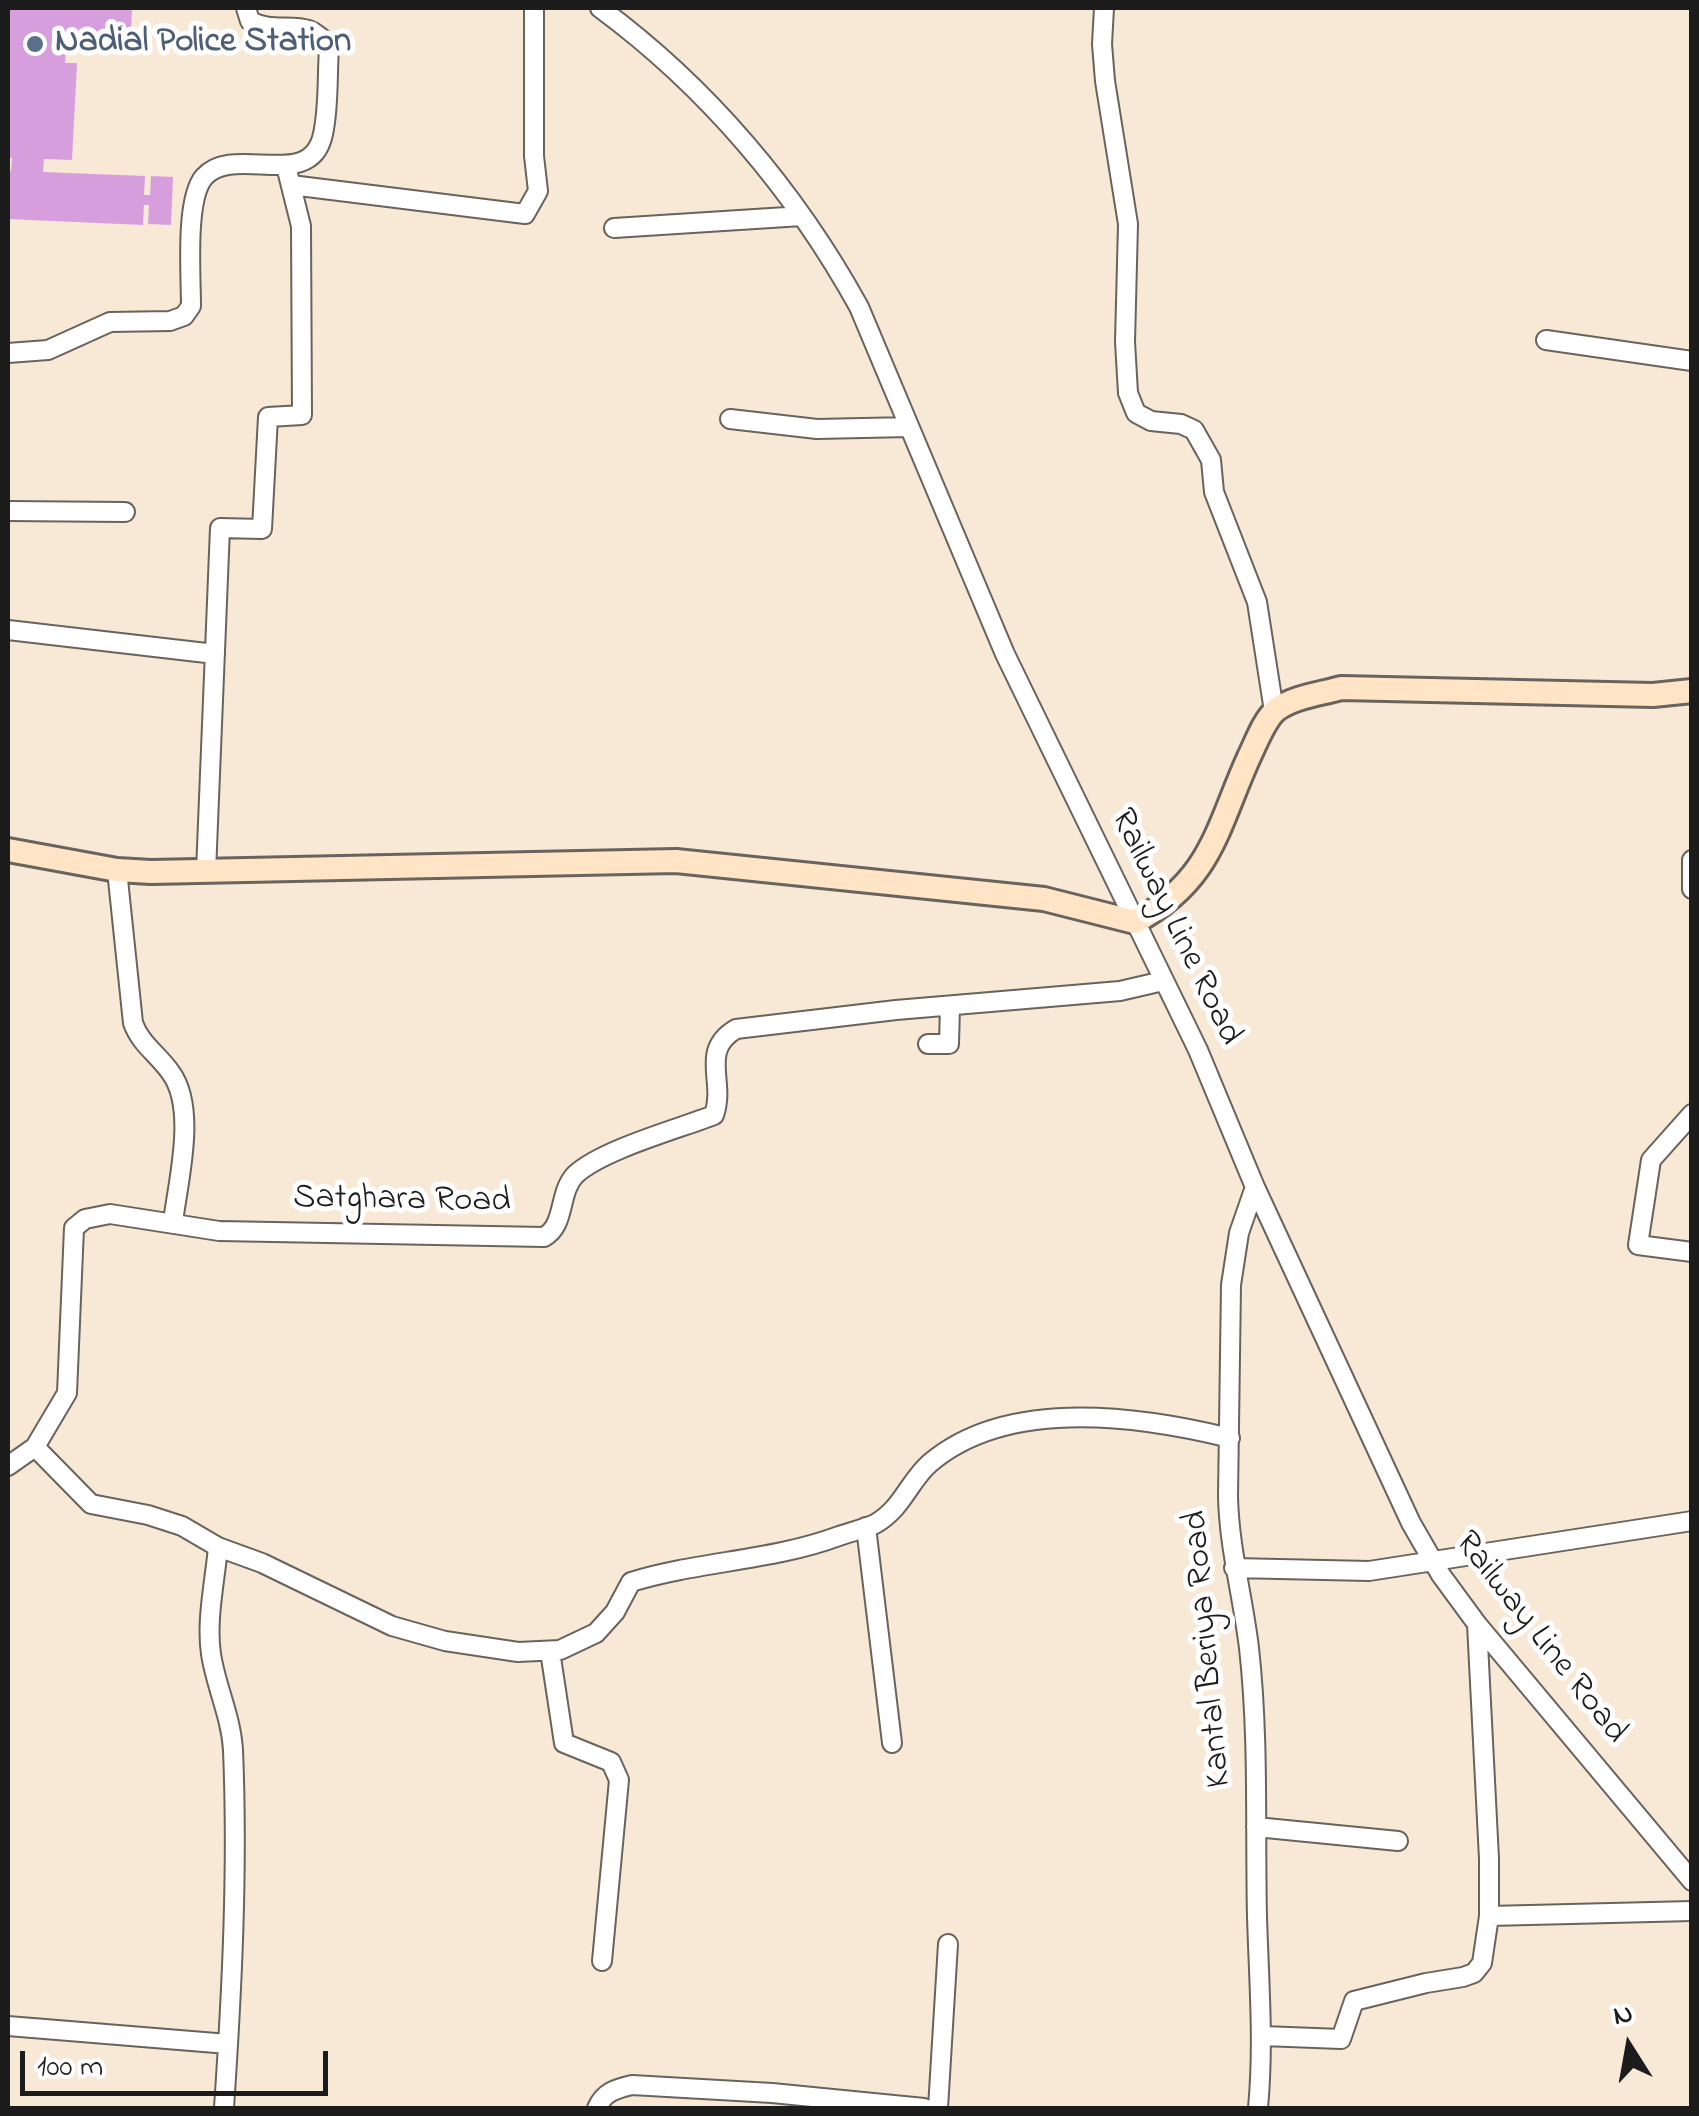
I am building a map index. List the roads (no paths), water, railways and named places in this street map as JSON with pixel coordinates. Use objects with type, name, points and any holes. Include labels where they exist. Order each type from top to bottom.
[{"type":"street","points":[[8,353],[48,350],[110,322],[170,321],[184,316],[190,306],[194,199],[202,178],[220,165],[286,166],[302,162],[318,149],[323,135],[329,49],[312,29],[258,26],[250,21],[246,8]]},
{"type":"street","points":[[291,186],[525,214],[538,191],[534,156],[534,8]]},
{"type":"street","name":"Railway Line Road","points":[[600,8],[666,59],[707,99],[802,216],[858,308],[1005,654],[1198,1050],[1255,1187],[1411,1523],[1477,1624],[1692,1881]]},
{"type":"street","points":[[1104,8],[1105,81],[1128,224],[1128,393],[1136,413],[1152,421],[1194,430],[1211,460],[1214,492],[1257,602],[1274,711]]},
{"type":"street","points":[[206,872],[220,528],[262,529],[268,417],[302,415],[301,226],[286,166]]},
{"type":"street","points":[[614,228],[802,216]]},
{"type":"street","points":[[1546,340],[1692,361]]},
{"type":"street","points":[[730,419],[806,428],[908,428]]},
{"type":"street","points":[[8,511],[125,512]]},
{"type":"street","points":[[8,630],[215,654]]},
{"type":"street","points":[[8,850],[117,870],[206,872],[676,861],[1044,899],[1135,922],[1162,908],[1184,888],[1205,860],[1225,822],[1256,742],[1274,711],[1300,698],[1341,688],[1653,695],[1692,691]]},
{"type":"street","points":[[1692,860],[1692,889]]},
{"type":"street","points":[[117,870],[133,1023],[138,1036],[172,1074],[186,1126],[173,1222]]},
{"type":"street","name":"Satghara Road","points":[[8,1466],[35,1447],[67,1393],[74,1228],[85,1219],[110,1214],[219,1231],[544,1237],[556,1225],[566,1188],[577,1173],[646,1140],[714,1116],[719,1102],[716,1047],[721,1037],[736,1028],[1120,991],[1163,981]]},
{"type":"street","points":[[928,1044],[949,1044],[950,1006]]},
{"type":"street","points":[[1692,1114],[1651,1160],[1638,1245],[1692,1252]]},
{"type":"street","name":"Kantal Beriya Road","points":[[1255,1187],[1239,1233],[1231,1286],[1228,1532],[1249,1648],[1262,2036],[1258,2108]]},
{"type":"street","points":[[35,1447],[91,1504],[148,1514],[182,1526],[218,1548],[262,1564],[392,1626],[500,1650],[560,1650],[596,1633],[615,1612],[632,1582],[805,1549],[874,1524],[902,1502],[929,1464],[968,1438],[1018,1423],[1100,1417],[1174,1424],[1230,1438]]},
{"type":"street","points":[[1234,1568],[1368,1571],[1692,1521]]},
{"type":"street","points":[[866,1526],[892,1743]]},
{"type":"street","points":[[218,1548],[211,1655],[230,1718],[233,1756],[233,1938],[224,2108]]},
{"type":"street","points":[[1262,2036],[1341,2040],[1354,2001],[1474,1973],[1482,1963],[1489,1916],[1477,1624]]},
{"type":"street","points":[[550,1650],[564,1743],[610,1762],[619,1780],[602,1961]]},
{"type":"street","points":[[1256,1827],[1398,1841]]},
{"type":"street","points":[[1489,1916],[1692,1911]]},
{"type":"street","points":[[938,2108],[948,1944]]},
{"type":"street","points":[[8,2026],[228,2044]]},
{"type":"street","points":[[598,2108],[602,2098],[614,2089],[632,2085],[772,2093],[924,2108]]},
{"type":"place","name":"Nadial Police Station","points":[[35,44]]}]
